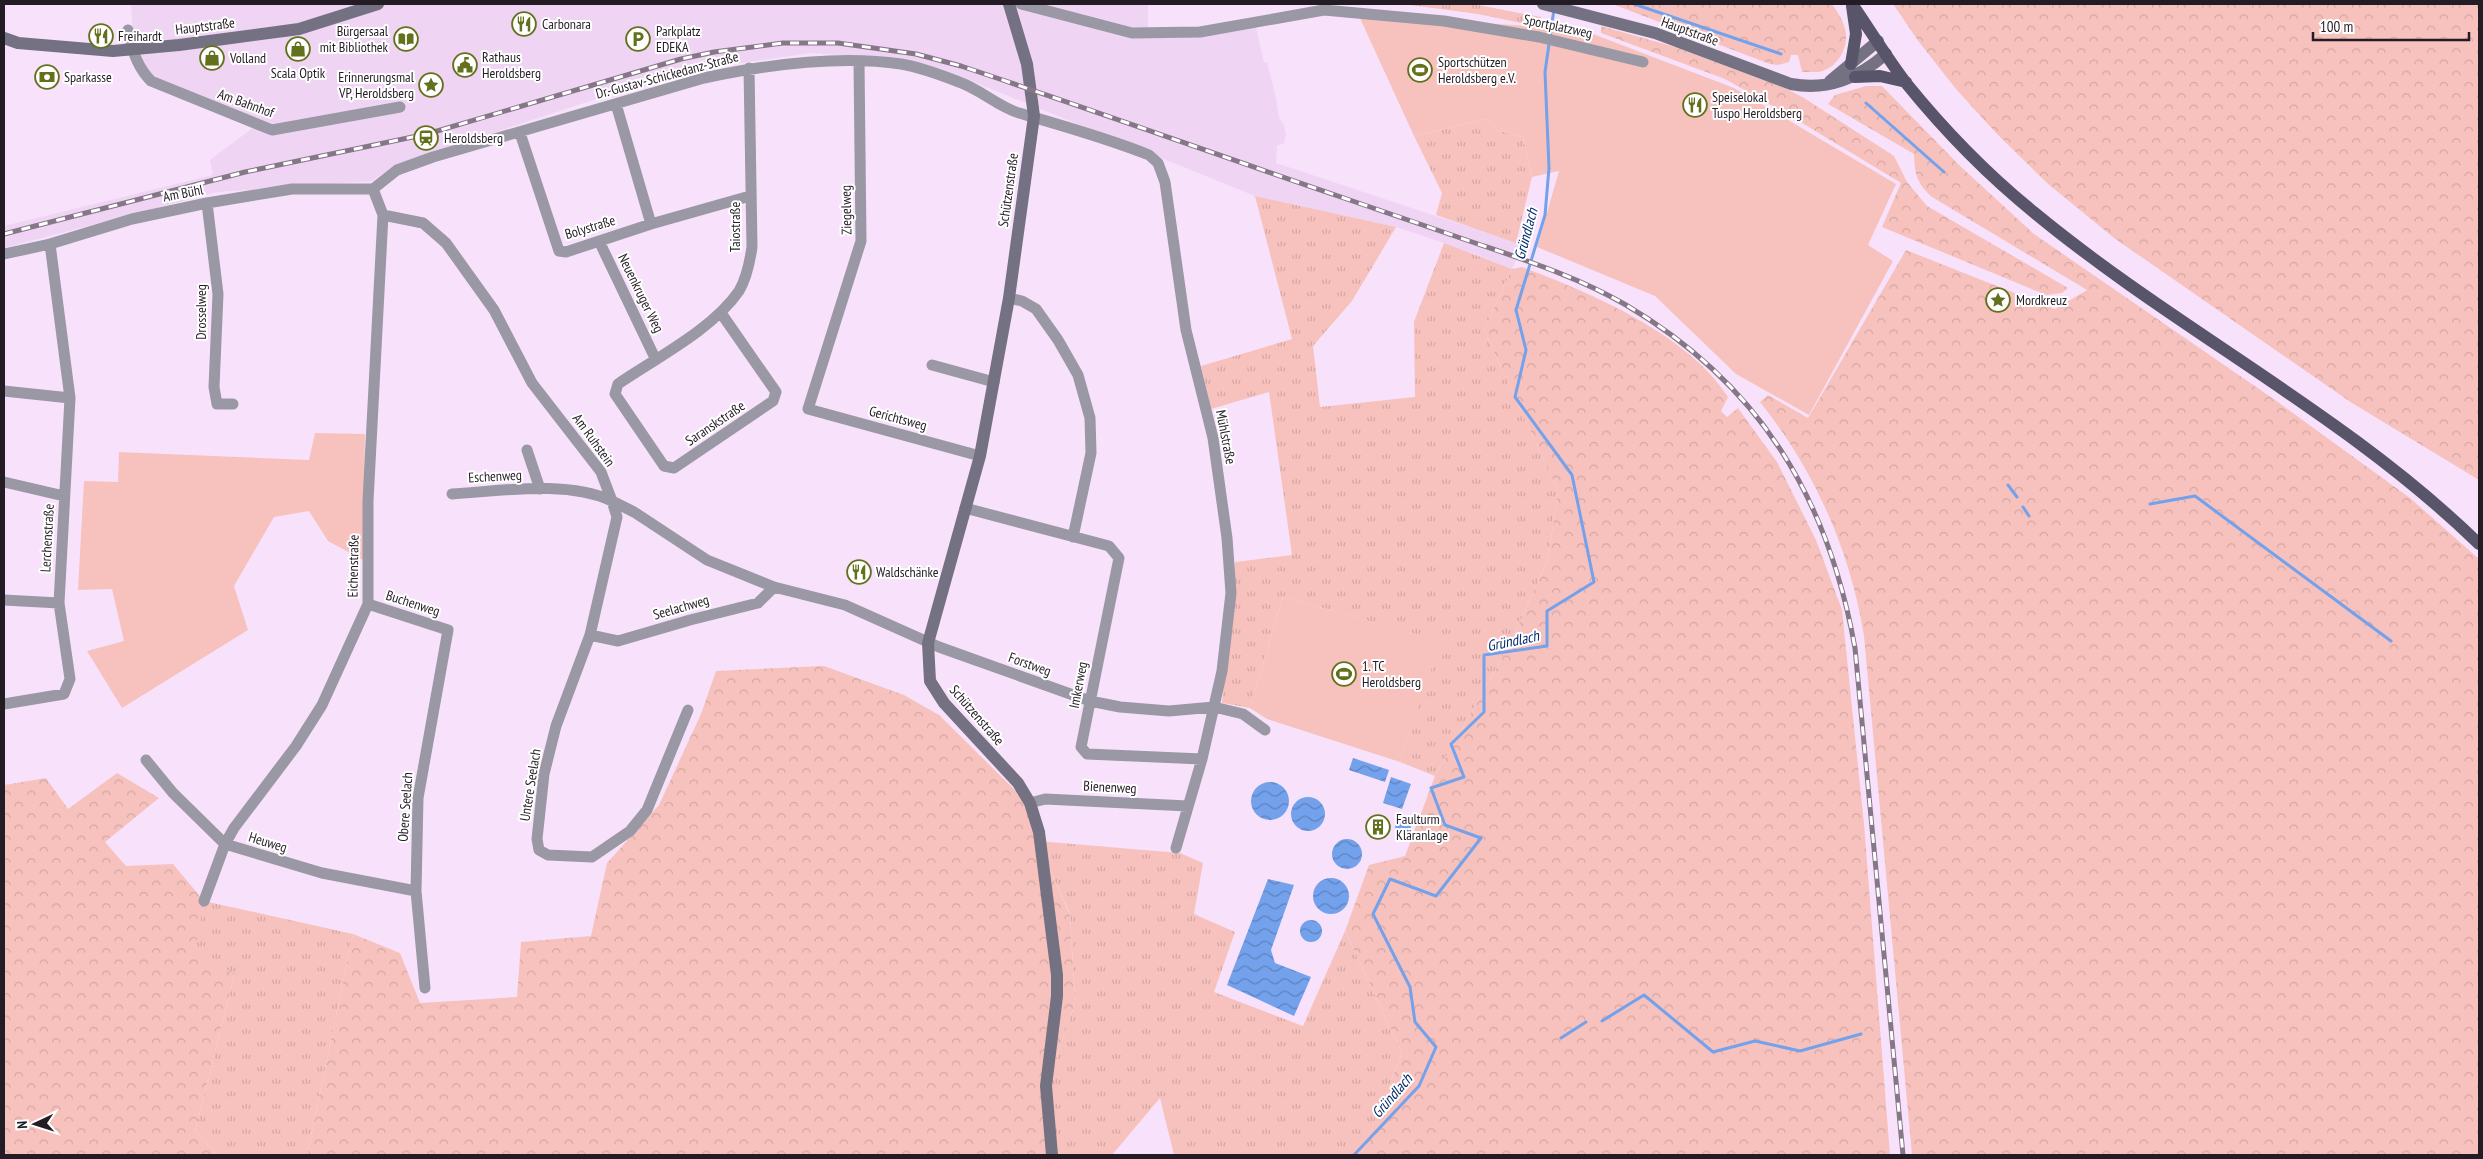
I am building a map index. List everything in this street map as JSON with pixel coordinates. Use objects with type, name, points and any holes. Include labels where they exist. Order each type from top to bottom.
[{"type":"main road","points":[[1851,4],[1906,82],[1976,159],[2035,213],[2093,258],[2385,462],[2479,544]]},
{"type":"main road","points":[[1851,4],[1856,34],[1851,64]]},
{"type":"main road","points":[[1855,77],[1880,76],[1906,82]]},
{"type":"street","name":"Hauptstraße","points":[[4,38],[18,42],[94,49],[132,50],[299,29],[378,4]]},
{"type":"street","name":"Schützenstraße","points":[[1009,4],[1027,64],[1034,116],[1009,298],[980,456],[928,643],[930,681],[963,726],[1018,783],[1030,803],[1039,832],[1057,982],[1046,1086],[1052,1155]]},
{"type":"street","name":"Sportplatzweg","points":[[1021,4],[1132,33],[1200,32],[1324,10],[1444,21],[1539,37],[1643,62]]},
{"type":"street","name":"Hauptstraße","points":[[1543,4],[1582,12],[1655,33],[1791,84],[1808,88],[1855,77],[1886,54]]},
{"type":"street","name":"Am Bahnhof","points":[[128,30],[132,50],[146,75],[154,83],[272,130],[400,107]]},
{"type":"street","points":[[1826,84],[1878,42]]},
{"type":"street","name":"Dr.-Gustav-Schickedanz-Straße","points":[[373,189],[397,170],[433,157],[704,78],[749,68],[789,63],[859,62],[902,64],[953,80],[1018,113],[1034,116]]},
{"type":"street","name":"Ziegelweg","points":[[808,409],[861,241],[859,62]]},
{"type":"street","name":"Taiostraße","points":[[618,384],[721,313],[740,290],[750,262],[752,248],[749,68]]},
{"type":"street","points":[[616,104],[652,224]]},
{"type":"street","name":"Mühlstraße","points":[[1034,116],[1149,156],[1158,163],[1163,172],[1186,330],[1213,438],[1227,538],[1231,593],[1222,671],[1202,759],[1176,848]]},
{"type":"street","name":"Bolystraße","points":[[520,133],[559,251],[566,252],[652,224],[750,196]]},
{"type":"street","name":"Am Bühl","points":[[4,254],[50,244],[132,219],[292,189],[373,189]]},
{"type":"street","name":"Eichenstraße","points":[[204,901],[225,844],[234,828],[296,746],[322,705],[368,604],[368,501],[382,215],[373,189]]},
{"type":"street","name":"Drosselweg","points":[[207,204],[218,294],[214,387],[217,404],[233,404]]},
{"type":"street","name":"Am Ruhstein","points":[[382,215],[423,223],[446,243],[494,310],[532,383],[600,472],[612,501]]},
{"type":"street","name":"Neuenkruger Weg","points":[[599,241],[656,358]]},
{"type":"street","name":"Lerchenstraße","points":[[4,704],[64,694],[70,679],[59,603],[70,398],[50,244]]},
{"type":"street","points":[[1009,298],[1022,301],[1036,309],[1058,340],[1078,375],[1090,418],[1091,453],[1074,537]]},
{"type":"street","name":"Saranskstraße","points":[[618,384],[615,394],[664,466],[674,468],[773,401],[776,392],[721,313]]},
{"type":"street","points":[[932,365],[994,382]]},
{"type":"street","points":[[4,391],[70,398]]},
{"type":"street","name":"Gerichtsweg","points":[[808,409],[980,456]]},
{"type":"street","name":"Eschenweg","points":[[527,450],[540,489]]},
{"type":"street","points":[[4,482],[64,496]]},
{"type":"street","name":"Eschenweg","points":[[452,494],[540,489],[595,493],[612,501]]},
{"type":"street","points":[[612,501],[634,512],[707,560],[774,586],[845,604],[928,643]]},
{"type":"street","name":"Untere Seelach","points":[[612,501],[617,517],[590,635],[556,726],[544,774],[537,839],[540,850],[548,855],[592,857],[630,831],[647,810],[688,710]]},
{"type":"street","name":"Imkerweg","points":[[965,508],[1109,546],[1118,558],[1080,747],[1087,754],[1202,759]]},
{"type":"street","name":"Seelachweg","points":[[590,635],[618,641],[758,603],[774,586]]},
{"type":"street","points":[[4,600],[59,603]]},
{"type":"street","name":"Buchenweg","points":[[368,604],[448,630]]},
{"type":"street","name":"Obere Seelach","points":[[426,988],[416,891],[418,798],[448,630]]},
{"type":"street","name":"Forstweg","points":[[928,643],[1090,701],[1120,707],[1169,711],[1214,707],[1243,714],[1265,730]]},
{"type":"street","name":"Heuweg","points":[[146,760],[173,793],[225,844],[322,873],[416,891]]},
{"type":"street","name":"Bienenweg","points":[[1030,803],[1045,798],[1188,806]]},
{"type":"shaded area","points":[[1148,4],[1148,29],[1256,27],[1264,63],[1267,62],[1279,118],[1284,125],[1286,135],[1284,143],[1277,146],[1276,163],[1523,245],[1512,269],[1396,227],[1255,196],[964,78],[904,60],[812,53],[706,68],[590,101],[393,166],[372,181],[217,192],[4,248],[4,226],[213,175],[210,160],[254,127],[136,70],[131,5]]},
{"type":"green space","points":[[1403,4],[1473,4],[1541,17],[1536,26],[1478,14]]},
{"type":"green space","points":[[1612,4],[1832,4],[1844,26],[1846,43],[1841,56],[1831,67],[1819,72],[1802,72],[1798,55],[1791,55],[1789,62],[1778,65],[1770,64]]},
{"type":"green space","points":[[1893,4],[2479,4],[2479,480],[2352,403],[2114,238],[2047,183],[1996,133],[1956,89],[1919,42]]},
{"type":"green space","points":[[1359,16],[1580,29],[1734,88],[1896,184],[1868,245],[1893,261],[1809,415],[1736,374],[1655,296],[1537,247],[1559,171],[1532,177],[1523,137],[1497,130],[1486,119],[1414,136]]},
{"type":"green space","points":[[1601,26],[1675,47],[1785,88],[1804,98],[1894,156],[1907,182],[1927,206],[2068,288],[2062,293],[2046,295],[1882,227],[1901,183],[1789,115],[1725,79],[1601,33]]},
{"type":"green space","points":[[1866,86],[1882,86],[1959,165],[2034,234],[2275,400],[2410,498],[2479,559],[2479,1155],[1912,1155],[1864,636],[1858,604],[1839,542],[1813,484],[1780,428],[1760,402],[1768,395],[1808,418],[1906,250],[2055,309],[2087,290],[1932,197],[1917,178],[1914,154],[1828,104],[1835,95]]},
{"type":"green space","points":[[1486,119],[1497,130],[1523,137],[1532,177],[1516,243],[1436,215],[1442,193],[1414,136]]},
{"type":"green space","points":[[1255,196],[1396,227],[1352,301],[1313,346],[1320,407],[1415,397],[1414,322],[1444,243],[1512,269],[1484,330],[1558,491],[1548,559],[1510,644],[1435,776],[1400,762],[1440,641],[1283,597],[1250,708],[1222,703],[1235,562],[1292,555],[1269,392],[1211,409],[1201,366],[1292,339]]},
{"type":"green space","points":[[1522,267],[1577,289],[1635,318],[1663,335],[1710,374],[1728,397],[1721,411],[1727,417],[1738,408],[1777,462],[1816,540],[1842,610],[1864,824],[1890,1155],[1361,1155],[1402,1053],[1345,931],[1369,865],[1405,856],[1435,776],[1510,644],[1548,559],[1558,491],[1484,330],[1512,269]]},
{"type":"green space","points":[[315,433],[365,434],[363,560],[328,541],[309,511],[274,517],[234,586],[248,630],[122,708],[87,651],[124,641],[112,589],[78,590],[84,481],[118,482],[119,452],[309,460]]},
{"type":"green space","name":"1. TC Heroldsberg","points":[[1283,597],[1441,641],[1400,762],[1267,719],[1250,708]]},
{"type":"green space","points":[[824,666],[904,695],[939,715],[1024,799],[1037,841],[1070,915],[1075,1003],[1047,1084],[1050,1155],[307,1155],[353,934],[400,953],[420,1003],[517,997],[521,942],[591,936],[607,863],[659,805],[701,714],[716,671]]},
{"type":"green space","points":[[117,773],[159,798],[105,842],[126,866],[173,864],[204,901],[194,958],[235,973],[195,1131],[217,1155],[4,1155],[4,785],[46,778],[68,809]]},
{"type":"green space","points":[[1037,841],[1180,853],[1203,863],[1194,914],[1235,932],[1214,992],[1303,1026],[1345,931],[1402,1053],[1361,1155],[1174,1155],[1160,1098],[1112,1155],[1050,1155],[1047,1084],[1075,1003],[1070,914]]},
{"type":"green space","points":[[204,901],[353,934],[307,1155],[217,1155],[195,1131],[235,973],[193,958]]},
{"type":"water","points":[[1353,758],[1389,770],[1385,782],[1349,770]]},
{"type":"water","points":[[1391,777],[1411,784],[1402,809],[1383,803]]},
{"type":"water","points":[[1270,782],[1284,787],[1289,801],[1284,815],[1270,820],[1256,815],[1251,801],[1256,787]]},
{"type":"water","points":[[1308,797],[1320,802],[1325,814],[1320,826],[1308,831],[1296,826],[1291,814],[1296,802]]},
{"type":"water","points":[[1403,818],[1409,820],[1411,826],[1409,832],[1403,834],[1397,832],[1395,826],[1397,820]]},
{"type":"water","points":[[1347,839],[1358,843],[1362,854],[1358,865],[1347,869],[1336,865],[1332,854],[1336,843]]},
{"type":"water","points":[[1331,878],[1344,883],[1349,896],[1344,909],[1331,914],[1318,909],[1313,896],[1318,883]]},
{"type":"water","points":[[1268,879],[1294,885],[1271,950],[1275,963],[1311,977],[1294,1016],[1227,985]]},
{"type":"water","points":[[1311,920],[1319,923],[1322,931],[1319,939],[1311,942],[1303,939],[1300,931],[1303,923]]},
{"type":"waterway","points":[[1634,4],[1781,54]]},
{"type":"waterway","name":"Gründlach","points":[[1354,1155],[1419,1086],[1436,1047],[1415,1022],[1410,987],[1373,914],[1390,879],[1436,896],[1481,838],[1445,825],[1431,788],[1464,777],[1451,744],[1484,712],[1484,655],[1547,646],[1547,611],[1594,582],[1572,475],[1515,397],[1526,350],[1516,310],[1545,215],[1549,168],[1545,72],[1554,9]]},
{"type":"waterway","points":[[1866,103],[1944,172]]},
{"type":"waterway","points":[[2008,485],[2017,497]]},
{"type":"waterway","points":[[2150,504],[2195,496],[2391,641]]},
{"type":"waterway","points":[[2023,507],[2029,516]]},
{"type":"waterway","points":[[1602,1021],[1644,995],[1713,1052],[1755,1041],[1800,1051],[1861,1034]]},
{"type":"waterway","points":[[1561,1038],[1586,1022]]},
{"type":"railway","points":[[4,234],[245,172],[427,134],[681,59],[714,52],[783,43],[838,43],[916,54],[961,66],[1516,257],[1590,286],[1626,305],[1673,336],[1715,371],[1750,409],[1781,450],[1806,494],[1827,542],[1843,593],[1855,648],[1903,1155]]},
{"type":"place","name":"Carbonara","points":[[524,24]]},
{"type":"place","name":"Freihardt","points":[[101,36]]},
{"type":"place","name":"Bürgersaal mit Bibliothek","points":[[406,39]]},
{"type":"place","name":"Parkplatz EDEKA","points":[[638,39]]},
{"type":"place","name":"Scala Optik","points":[[298,49]]},
{"type":"place","name":"Volland","points":[[212,58]]},
{"type":"place","name":"Rathaus Heroldsberg","points":[[465,65]]},
{"type":"place","name":"Sportschützen Heroldsberg e.V.","points":[[1420,70]]},
{"type":"place","name":"Sparkasse","points":[[47,77]]},
{"type":"place","name":"Erinnerungsmal VP, Heroldsberg","points":[[431,85]]},
{"type":"place","name":"Speiselokal Tuspo Heroldsberg","points":[[1695,105]]},
{"type":"place","name":"Heroldsberg","points":[[426,138]]},
{"type":"place","name":"Mordkreuz","points":[[1998,300]]},
{"type":"place","name":"Waldschänke","points":[[859,572]]},
{"type":"place","name":"1. TC Heroldsberg","points":[[1344,674]]},
{"type":"place","name":"Faulturm Kläranlage","points":[[1378,827]]}]
